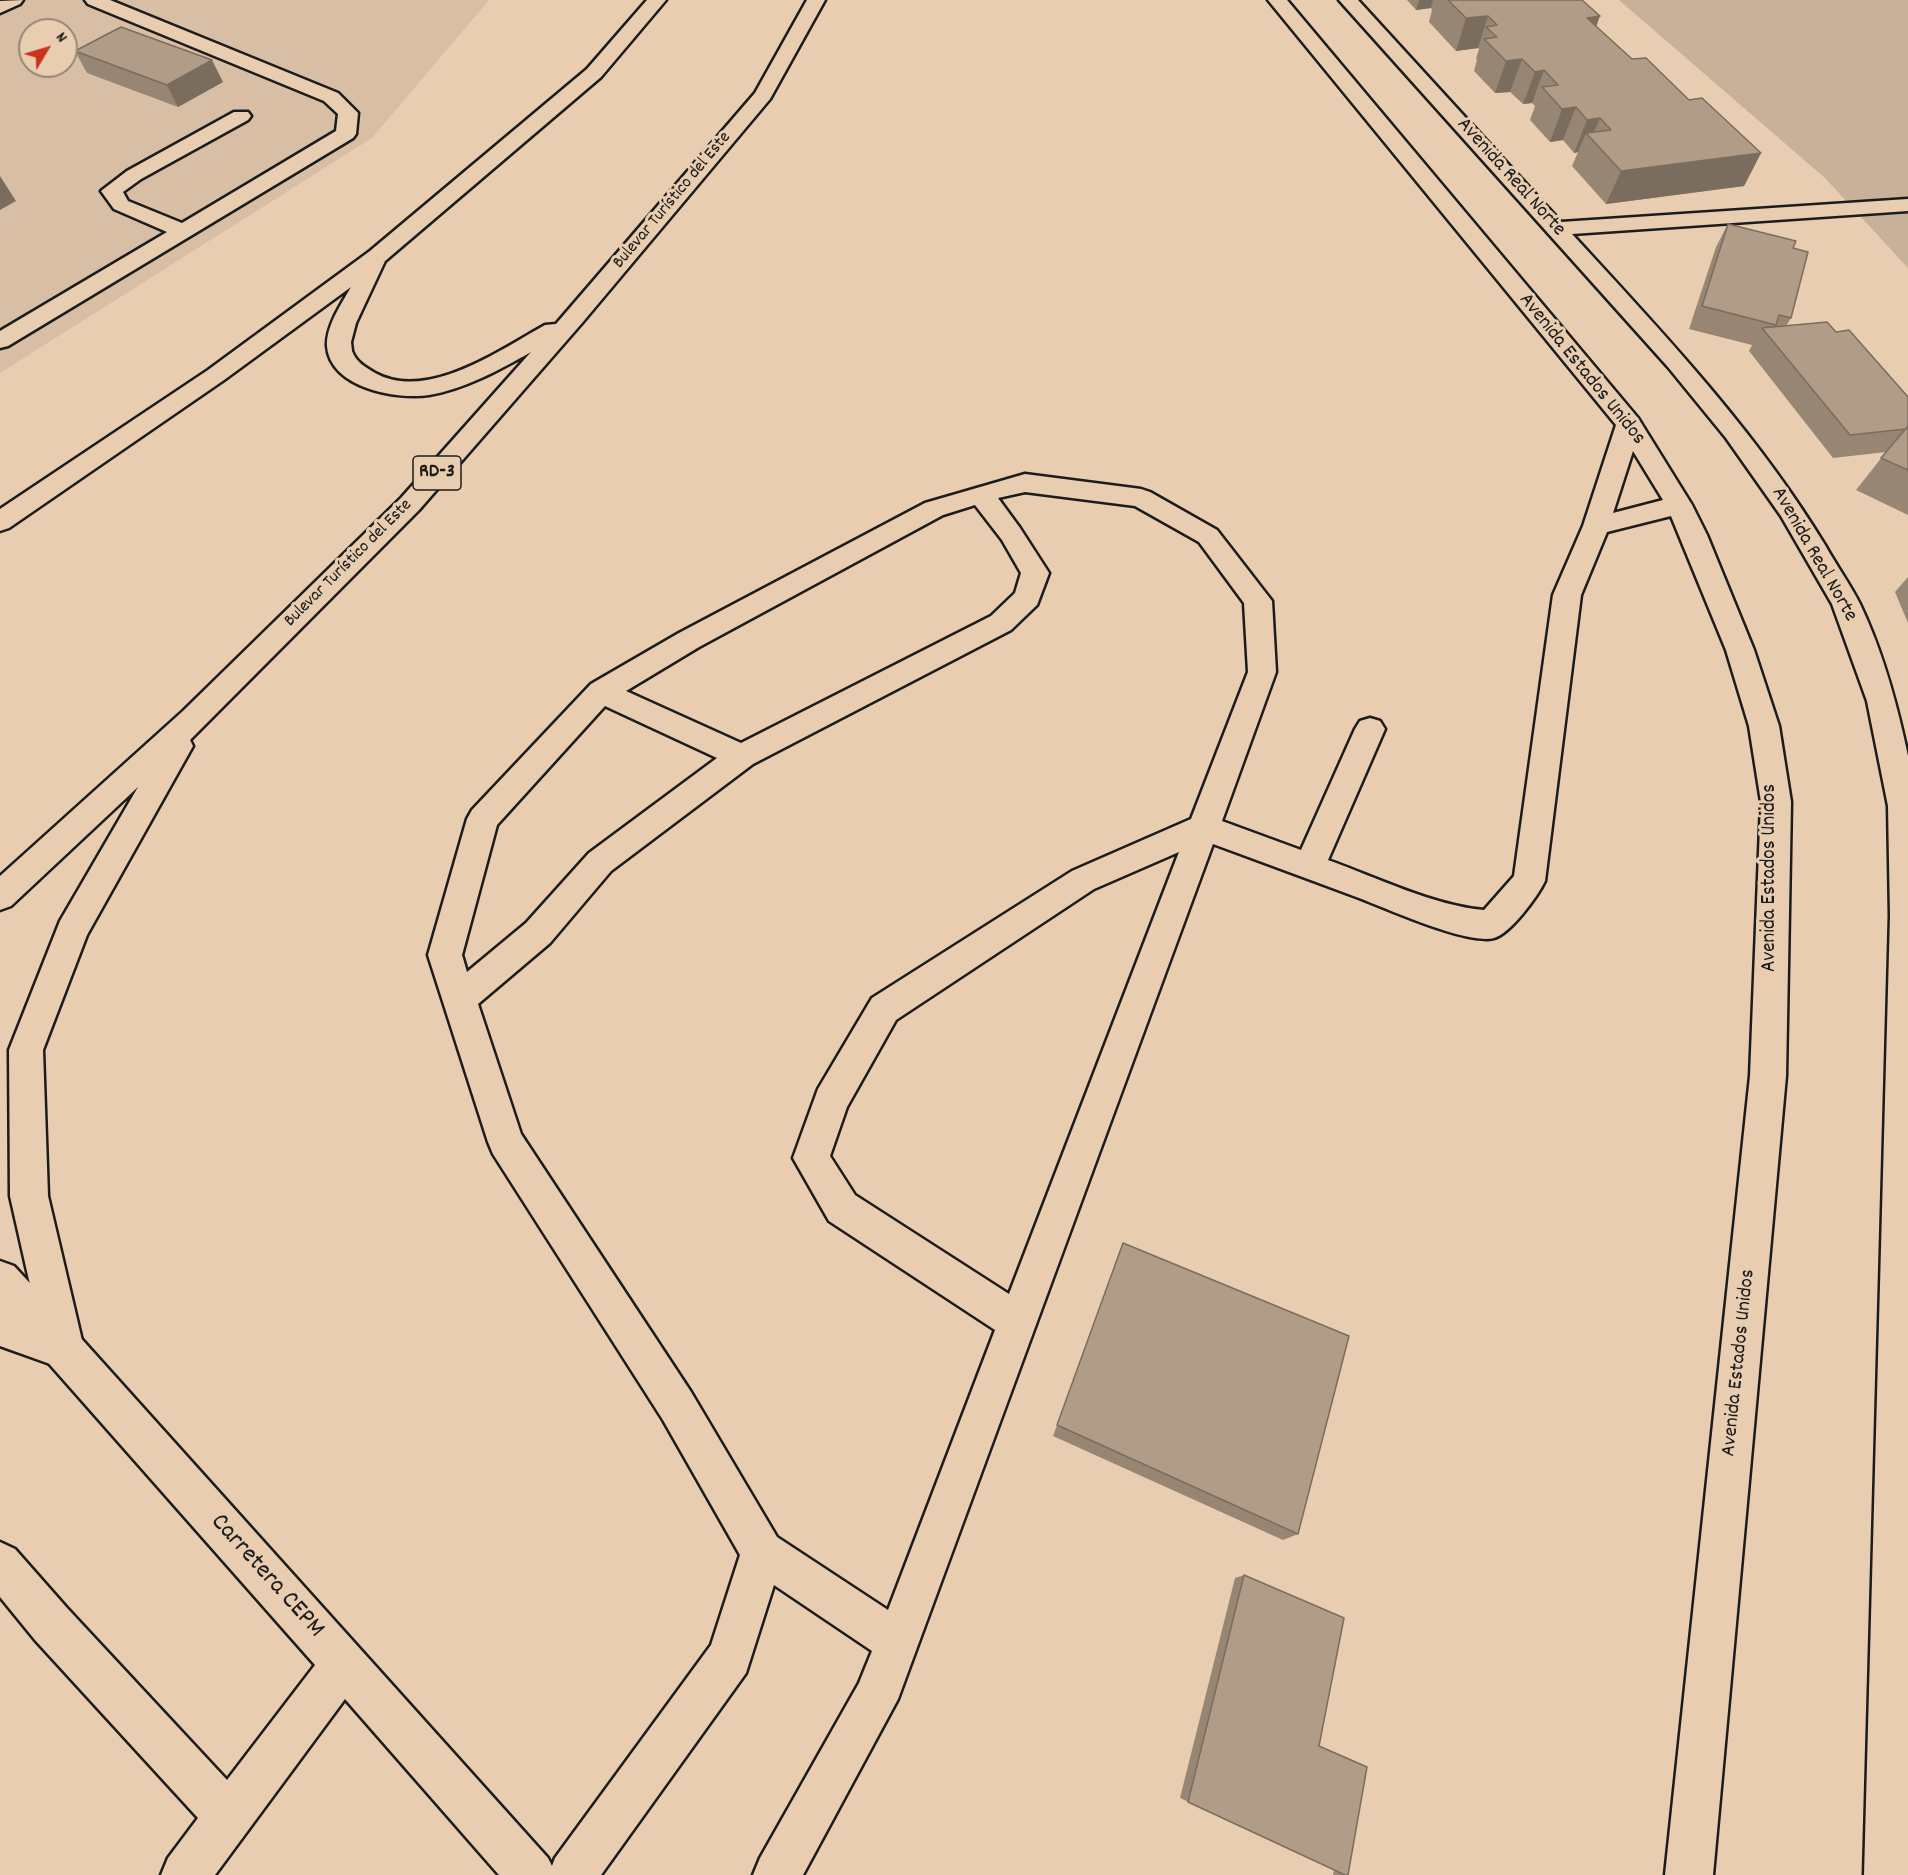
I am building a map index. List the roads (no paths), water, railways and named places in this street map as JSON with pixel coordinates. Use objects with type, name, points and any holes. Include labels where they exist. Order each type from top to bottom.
[{"type":"main road","points":[[0,8],[14,0]]},
{"type":"main road","points":[[0,341],[346,134],[348,113],[331,97],[94,0]]},
{"type":"main road","points":[[0,522],[216,375],[378,256],[594,74],[657,0]]},
{"type":"main road","name":"Bulevar Turístico del Este","points":[[0,896],[193,719],[410,504],[574,318],[763,95],[816,0]]},
{"type":"main road","name":"Avenida Estados Unidos","points":[[1277,0],[1629,424],[1679,505],[1694,535],[1740,650],[1764,726],[1776,802],[1768,1076],[1689,1875]]},
{"type":"main road","name":"Avenida Real Norte","points":[[1348,0],[1557,229],[1676,362],[1720,415],[1791,511],[1846,603],[1882,701],[1903,806],[1906,916],[1888,1875]]},
{"type":"main road","points":[[183,231],[122,205],[111,191],[134,175],[241,116]]},
{"type":"main road","points":[[1557,229],[1908,206]]},
{"type":"main road","points":[[378,256],[350,310],[339,343],[345,363],[368,382],[391,390],[421,389],[453,381],[482,369],[574,318]]},
{"type":"main road","points":[[1018,1322],[842,1208],[811,1158],[831,1101],[884,1009],[1083,880],[1204,827],[1470,923],[1492,925],[1529,881],[1567,595],[1596,526],[1629,424]]},
{"type":"main road","points":[[777,1875],[875,1699],[898,1642],[1262,672],[1258,601],[1208,536],[1141,498],[1025,483],[934,509],[689,640],[601,692],[483,819],[446,955],[506,1142],[677,1406],[762,1552],[898,1642]]},
{"type":"main road","points":[[459,999],[538,933],[600,862],[742,756],[1001,623],[1028,598],[1035,573],[1011,534],[981,494]]},
{"type":"main road","points":[[1596,526],[1679,505]]},
{"type":"main road","points":[[601,692],[742,756]]},
{"type":"main road","points":[[64,1349],[29,1196],[26,1050],[72,931],[193,719]]},
{"type":"main road","points":[[1310,865],[1370,729]]},
{"type":"main road","name":"Carretera CEPM","points":[[0,1280],[64,1349],[531,1875]]},
{"type":"main road","points":[[0,1326],[64,1349]]},
{"type":"main road","points":[[572,1875],[730,1657],[762,1552]]},
{"type":"main road","points":[[0,1564],[51,1624],[229,1817]]},
{"type":"main road","points":[[185,1875],[344,1664]]}]
